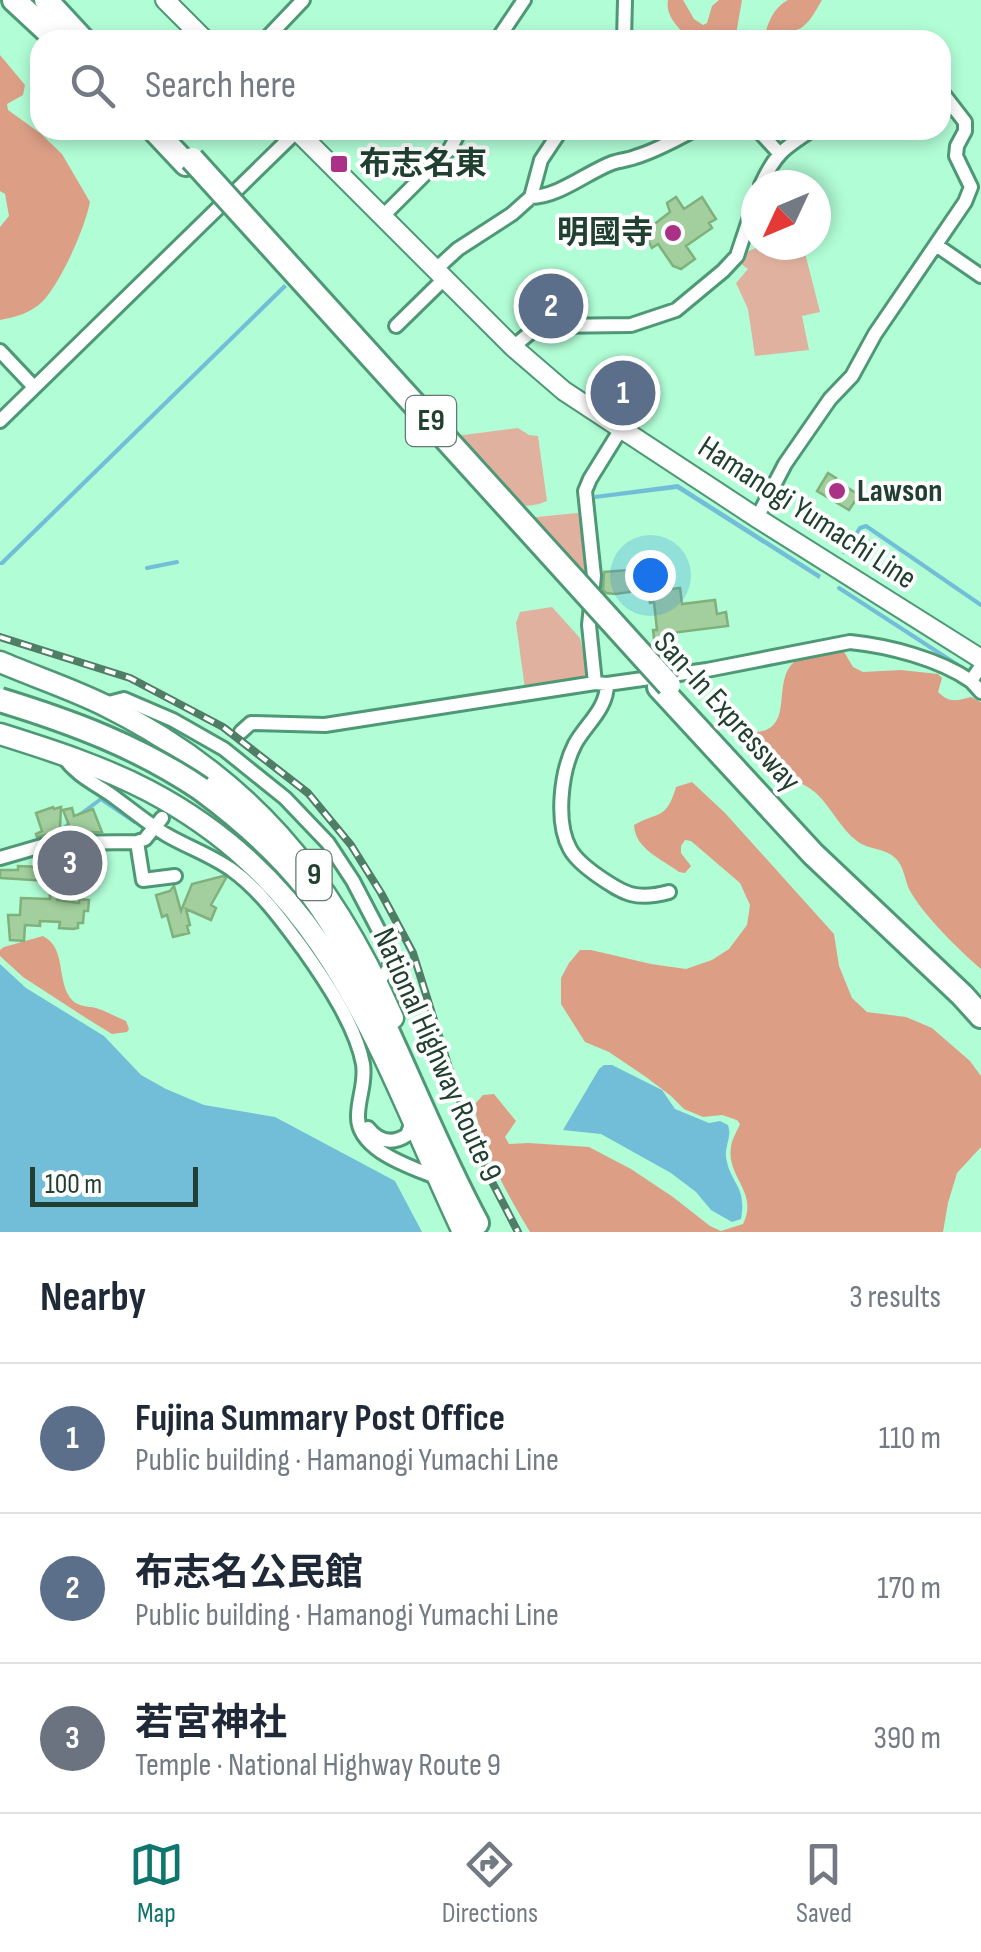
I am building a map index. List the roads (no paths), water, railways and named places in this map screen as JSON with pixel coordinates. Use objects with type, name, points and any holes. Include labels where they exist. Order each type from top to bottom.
[{"type":"highway","points":[[14,0],[46,30]]},
{"type":"highway","points":[[31,0],[60,30]]},
{"type":"highway","points":[[46,0],[74,30]]},
{"type":"highway","points":[[63,0],[86,30]]},
{"type":"highway","name":"San-In Expressway","points":[[163,140],[664,686],[981,1001]]},
{"type":"highway","name":"San-In Expressway","points":[[172,140],[185,160]]},
{"type":"highway","name":"National Highway Route 9","points":[[0,662],[103,704],[195,759],[252,807],[313,874],[377,982],[474,1229]]},
{"type":"highway","name":"San-In Expressway","points":[[664,686],[732,768],[813,854],[981,1016]]},
{"type":"highway","points":[[0,700],[123,744],[164,765],[262,854],[302,897],[334,945],[368,1010],[412,1117]]},
{"type":"highway","points":[[0,710],[118,752],[198,793],[249,827],[290,868],[326,914],[363,980],[474,1229]]},
{"type":"highway","name":"National Highway Route 9","points":[[0,734],[117,775],[178,807],[264,875],[310,927],[339,970],[374,1034],[438,1178],[474,1229]]},
{"type":"main road","points":[[165,0],[194,30]]},
{"type":"main road","name":"Hamanogi Yumachi Line","points":[[305,140],[514,347],[564,391],[981,663]]},
{"type":"street","points":[[274,30],[303,0]]},
{"type":"street","points":[[504,30],[524,0]]},
{"type":"street","points":[[624,30],[625,0]]},
{"type":"street","points":[[756,518],[785,464],[830,399],[852,376],[875,334],[965,202],[971,188],[956,156],[966,131],[965,122],[951,104]]},
{"type":"street","points":[[0,421],[287,140]]},
{"type":"street","points":[[382,216],[454,140]]},
{"type":"street","points":[[396,326],[458,250],[531,197],[541,160],[554,140]]},
{"type":"street","points":[[531,197],[548,194],[609,164],[678,140]]},
{"type":"street","points":[[767,140],[779,153]]},
{"type":"street","points":[[768,170],[779,153],[798,140]]},
{"type":"street","points":[[514,347],[531,332],[546,326],[631,325],[676,310],[723,271],[737,256],[741,244]]},
{"type":"street","points":[[936,245],[981,276]]},
{"type":"street","points":[[0,351],[34,387]]},
{"type":"street","points":[[620,429],[584,491],[594,576],[589,625],[605,700],[578,739],[563,775],[562,819],[569,848],[582,862],[629,895],[669,892]]},
{"type":"street","points":[[229,745],[251,723],[324,726],[706,670],[850,642],[942,664],[976,686],[981,663]]},
{"type":"street","points":[[103,704],[124,700],[229,745],[285,798],[328,843],[390,952],[390,969],[377,982]]},
{"type":"street","points":[[60,753],[80,775],[158,823],[169,836],[237,873],[263,898],[328,987],[359,1049],[364,1080],[360,1129],[374,1146],[394,1160],[438,1178]]},
{"type":"street","points":[[0,858],[52,844],[138,842],[158,823]]},
{"type":"street","points":[[138,842],[143,880],[175,876]]},
{"type":"street","points":[[359,1108],[370,1132],[388,1141],[406,1135],[412,1117]]},
{"type":"water","points":[[284,284],[287,287],[0,565],[0,562]]},
{"type":"water","points":[[678,484],[821,575],[819,579],[677,489],[595,499],[595,495]]},
{"type":"water","points":[[0,964],[26,988],[104,1036],[141,1075],[166,1089],[204,1105],[275,1117],[395,1181],[422,1232],[0,1232]]},
{"type":"water","points":[[604,1065],[612,1065],[662,1090],[675,1109],[709,1123],[720,1121],[728,1125],[726,1157],[742,1199],[741,1219],[732,1222],[711,1210],[696,1192],[671,1173],[601,1134],[563,1130]]},
{"type":"waterway","points":[[844,552],[860,528],[866,526],[981,605]]},
{"type":"waterway","points":[[147,568],[177,562]]},
{"type":"waterway","points":[[839,588],[967,671]]},
{"type":"waterway","points":[[78,816],[101,799],[135,822]]},
{"type":"waterway","points":[[52,839],[71,822]]},
{"type":"railway","points":[[0,637],[130,678],[223,727],[308,793],[351,845],[413,953],[456,1090],[489,1176],[518,1232]]},
{"type":"place","name":"布志名東","points":[[339,164]]},
{"type":"place","name":"明國寺","points":[[673,233]]},
{"type":"place","name":"布志名公民館","points":[[551,306]]},
{"type":"place","name":"Fujina Summary Post Office","points":[[623,393]]},
{"type":"place","name":"Lawson","points":[[837,491]]},
{"type":"place","name":"若宮神社","points":[[70,863]]}]
